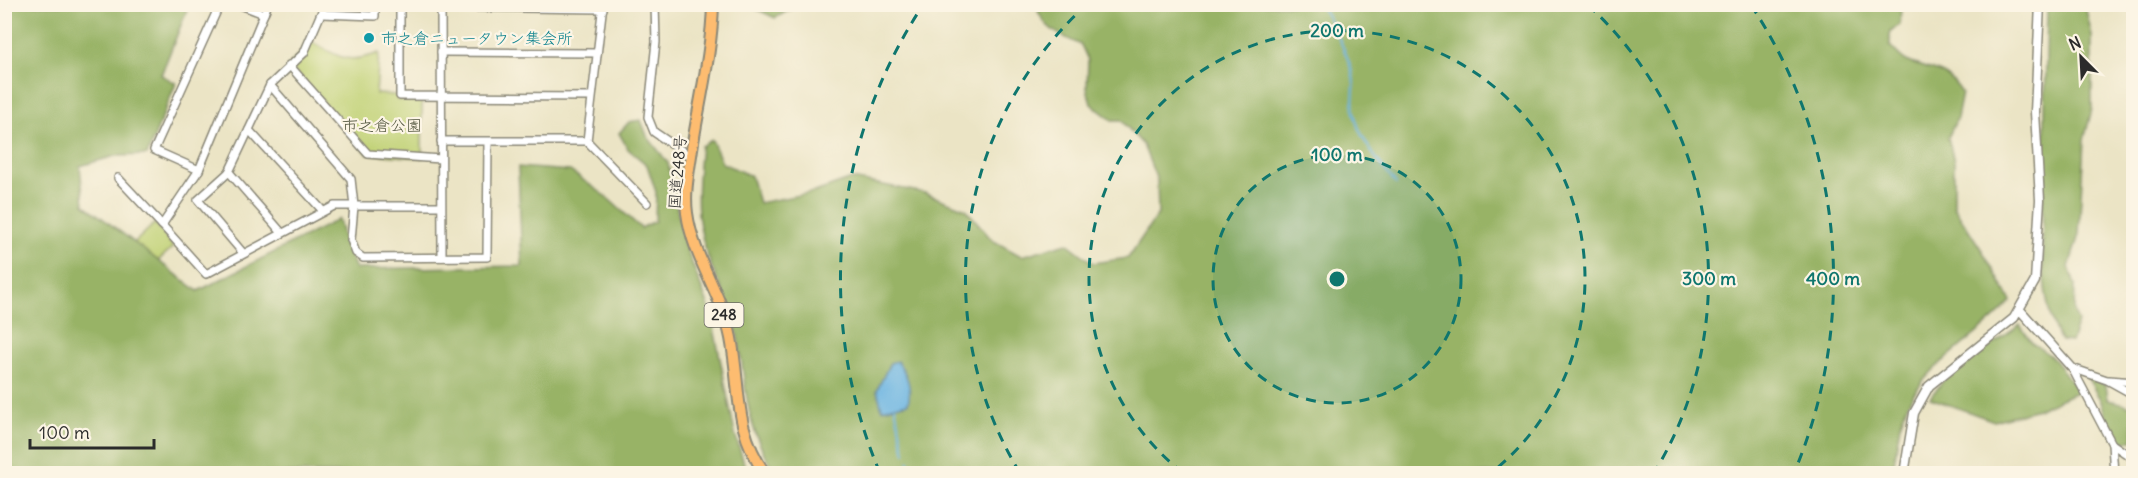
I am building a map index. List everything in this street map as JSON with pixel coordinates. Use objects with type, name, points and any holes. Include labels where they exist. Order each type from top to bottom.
[{"type":"highway","name":"国道248号","points":[[713,4],[686,193],[690,230],[722,308],[730,338],[743,429],[750,450],[765,474]]},
{"type":"street","points":[[199,170],[154,150],[220,4]]},
{"type":"street","points":[[237,4],[264,14]]},
{"type":"street","points":[[162,225],[199,170],[268,4]]},
{"type":"street","points":[[243,253],[198,200],[230,172],[270,85],[289,65],[304,54],[325,4]]},
{"type":"street","points":[[322,14],[375,16],[375,4]]},
{"type":"street","points":[[400,4],[400,96],[591,97]]},
{"type":"street","points":[[656,4],[656,42],[648,117],[654,132],[691,157]]},
{"type":"street","points":[[1904,474],[1911,421],[1929,386],[1999,331],[2020,310],[2035,281],[2038,265],[2040,200],[2036,112],[2040,4]]},
{"type":"street","points":[[442,257],[441,6],[603,7],[587,141]]},
{"type":"street","points":[[441,52],[597,53]]},
{"type":"street","points":[[289,65],[368,154],[441,159]]},
{"type":"street","points":[[270,85],[351,179],[354,206],[351,240],[356,253],[363,258],[487,257],[488,142]]},
{"type":"street","points":[[249,130],[322,210]]},
{"type":"street","points":[[441,141],[587,141],[647,203]]},
{"type":"street","points":[[230,172],[282,233]]},
{"type":"street","points":[[117,178],[206,274],[322,210],[334,206],[441,206]]},
{"type":"street","points":[[2020,310],[2072,368],[2112,444],[2114,474]]},
{"type":"street","points":[[2072,368],[2107,380],[2133,395]]},
{"type":"street","points":[[2107,380],[2133,382]]},
{"type":"street","points":[[2112,444],[2133,459]]},
{"type":"green space","points":[[4,5],[189,5],[161,75],[176,83],[147,155],[115,156],[80,166],[84,204],[198,291],[339,219],[344,241],[356,269],[522,266],[518,167],[570,171],[603,194],[641,228],[655,221],[656,192],[647,165],[628,149],[619,133],[629,122],[641,120],[647,136],[668,163],[684,242],[711,313],[735,434],[744,463],[751,473],[5,473]]},
{"type":"green space","points":[[748,5],[799,5],[775,18]]},
{"type":"green space","points":[[1036,5],[1901,5],[1900,25],[1890,31],[1890,46],[1906,61],[1945,75],[1962,93],[1957,118],[1948,138],[1954,161],[1954,207],[2011,301],[1985,327],[1940,364],[1915,391],[1901,423],[1892,473],[776,473],[764,454],[750,416],[732,312],[703,241],[697,197],[701,146],[712,140],[722,163],[751,176],[759,203],[815,192],[852,179],[925,193],[966,209],[992,240],[1021,256],[1067,243],[1093,263],[1128,258],[1158,214],[1157,180],[1143,145],[1121,120],[1112,120],[1091,104],[1087,88],[1088,60],[1081,45],[1053,30],[1039,13]],"holes":[[[890,363],[908,403],[882,409],[877,390]]]},
{"type":"green space","points":[[2047,5],[2085,5],[2092,36],[2092,109],[2084,140],[2079,234],[2069,267],[2075,285],[2074,312],[2078,322],[2071,342],[2061,341],[2053,324],[2044,282],[2042,233]]},
{"type":"green space","name":"市之倉公園","points":[[310,41],[343,58],[368,57],[379,53],[376,94],[396,95],[397,100],[422,102],[422,158],[368,154],[289,65]]},
{"type":"green space","points":[[155,223],[173,247],[158,261],[134,243]]},
{"type":"green space","points":[[2020,325],[2032,343],[2051,356],[2079,391],[2041,408],[1994,421],[1930,398],[1946,377]]},
{"type":"green space","points":[[2087,377],[2106,385],[2108,399],[2133,407],[2133,441],[2120,441],[2112,434],[2100,399]]},
{"type":"water","points":[[897,361],[908,381],[908,403],[882,409],[877,390],[890,363]]},
{"type":"waterway","points":[[1319,4],[1336,32],[1350,65],[1354,84],[1353,109],[1360,132],[1370,150],[1396,184]]},
{"type":"waterway","points":[[895,407],[905,453]]},
{"type":"waterway","points":[[909,461],[909,474]]},
{"type":"place","name":"市之倉ニュータウン集会所","points":[[369,38]]}]
